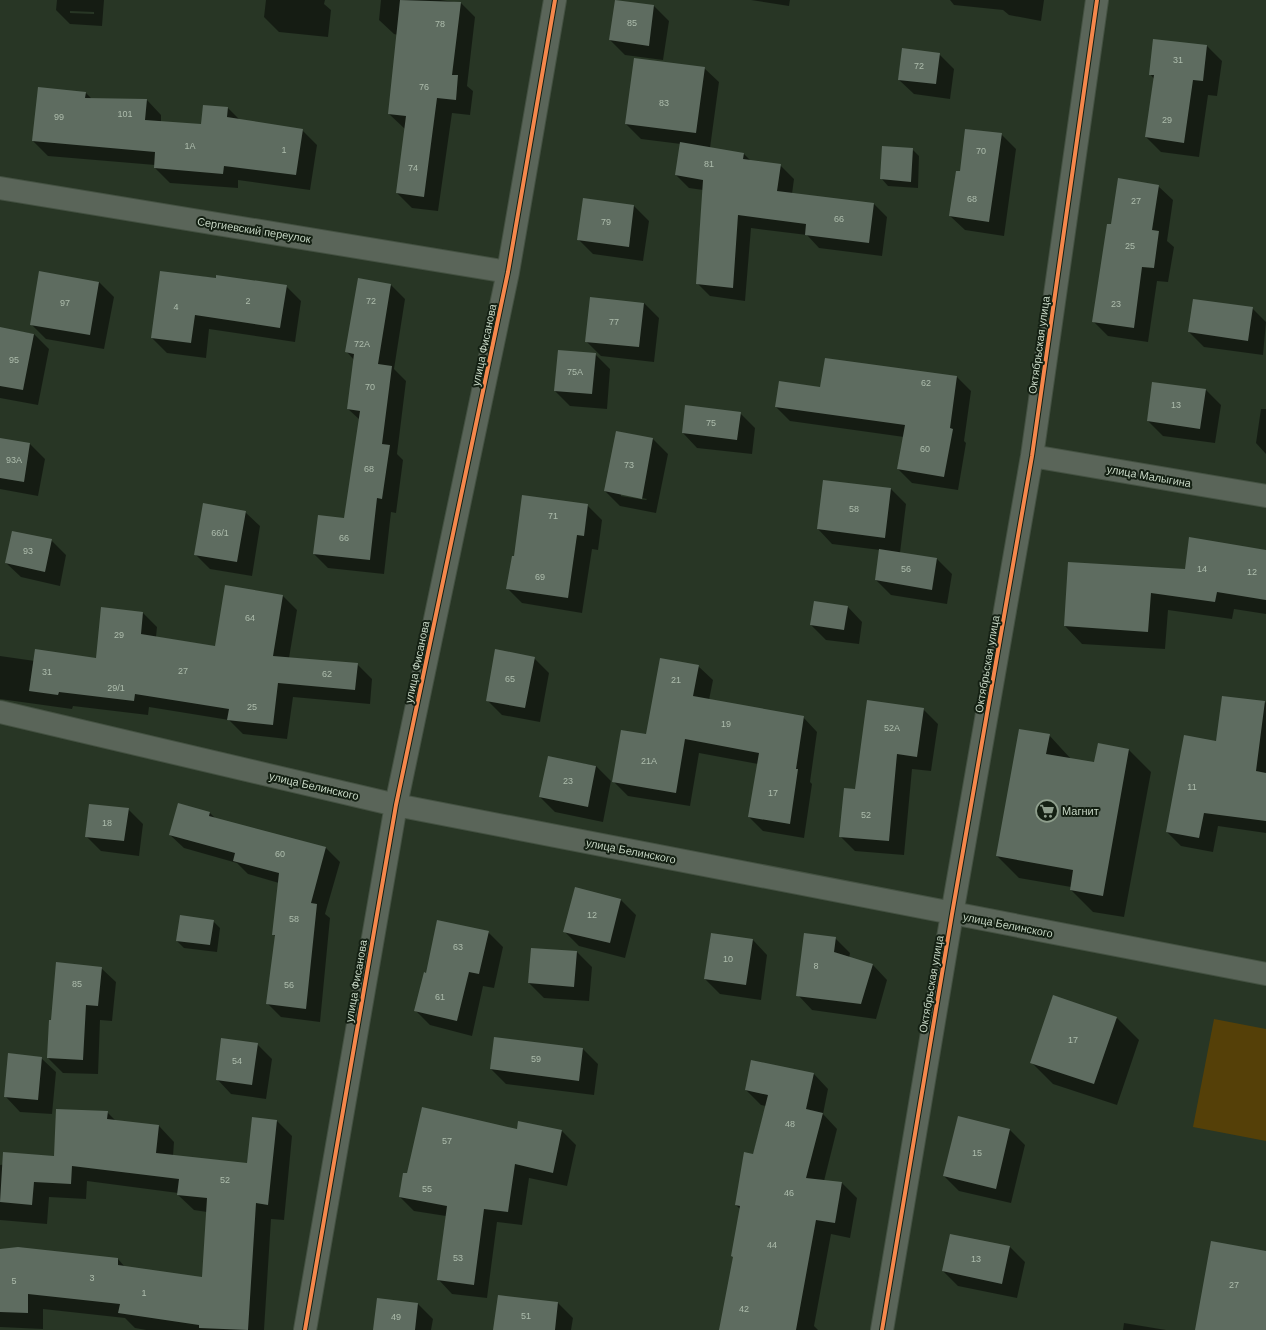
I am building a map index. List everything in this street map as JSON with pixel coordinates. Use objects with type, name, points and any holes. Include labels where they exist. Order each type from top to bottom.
[{"type":"street","name":"улица Фисанова","points":[[305,1330],[396,805],[508,272],[556,0]]},
{"type":"street","name":"Октябрьская улица","points":[[882,1330],[952,914],[1032,456],[1097,0]]},
{"type":"street","name":"Сергиевский переулок","points":[[0,188],[508,272]]},
{"type":"street","name":"улица Малыгина","points":[[1032,456],[1266,496]]},
{"type":"street","name":"улица Белинского","points":[[0,712],[396,805],[1266,974]]},
{"type":"shaded area","points":[[1214,1019],[1266,1029],[1266,1141],[1193,1127]]},
{"type":"building","points":[[400,0],[461,2],[452,75],[458,75],[456,100],[437,98],[424,197],[396,193],[406,116],[388,114]]},
{"type":"building","points":[[615,0],[654,5],[649,46],[609,40]]},
{"type":"building","points":[[1153,39],[1207,45],[1203,81],[1193,80],[1184,143],[1145,137],[1154,75],[1149,75]]},
{"type":"building","points":[[902,48],[940,53],[936,84],[898,80]]},
{"type":"building","points":[[634,58],[705,67],[696,133],[625,124]]},
{"type":"building","points":[[38,87],[86,92],[85,98],[147,99],[145,120],[201,124],[203,105],[228,107],[227,117],[303,129],[296,175],[224,166],[223,174],[154,168],[155,152],[32,141]]},
{"type":"building","points":[[965,129],[1002,133],[989,222],[949,216],[956,171],[960,171]]},
{"type":"building","points":[[680,142],[744,153],[743,159],[781,164],[777,191],[874,203],[869,243],[805,235],[806,224],[738,215],[733,288],[696,284],[703,180],[675,175]]},
{"type":"building","points":[[882,146],[913,148],[911,182],[880,179]]},
{"type":"building","points":[[1118,178],[1159,185],[1152,230],[1159,231],[1154,268],[1142,267],[1134,328],[1092,322],[1107,224],[1111,224]]},
{"type":"building","points":[[583,198],[634,205],[629,247],[577,240]]},
{"type":"building","points":[[39,271],[99,282],[90,335],[30,325]]},
{"type":"building","points":[[160,271],[216,278],[216,275],[287,285],[280,328],[195,315],[191,343],[151,338]]},
{"type":"building","points":[[358,278],[391,284],[378,364],[392,366],[382,444],[390,445],[382,499],[377,498],[370,560],[313,554],[318,515],[344,518],[360,411],[347,409],[354,354],[345,352]]},
{"type":"building","points":[[590,297],[644,303],[639,347],[585,342]]},
{"type":"building","points":[[1193,299],[1253,307],[1248,341],[1188,332]]},
{"type":"building","points":[[0,327],[34,334],[23,390],[0,386]]},
{"type":"building","points":[[558,350],[596,353],[592,394],[554,391]]},
{"type":"building","points":[[825,358],[957,376],[950,428],[953,429],[944,477],[897,469],[905,425],[775,407],[779,381],[820,387]]},
{"type":"building","points":[[1152,382],[1206,389],[1200,429],[1147,421]]},
{"type":"building","points":[[685,405],[741,412],[737,440],[682,433]]},
{"type":"building","points":[[616,431],[653,438],[642,499],[604,491]]},
{"type":"building","points":[[0,438],[30,443],[24,482],[0,478]]},
{"type":"building","points":[[823,480],[891,488],[885,538],[817,529]]},
{"type":"building","points":[[522,495],[588,504],[584,536],[577,535],[568,598],[506,589],[512,556],[514,556]]},
{"type":"building","points":[[203,503],[246,511],[237,562],[194,555]]},
{"type":"building","points":[[12,531],[52,539],[45,572],[5,563]]},
{"type":"building","points":[[1189,537],[1266,550],[1266,600],[1217,592],[1215,602],[1151,593],[1148,632],[1064,626],[1068,562],[1185,569]]},
{"type":"building","points":[[879,549],[937,558],[932,590],[875,580]]},
{"type":"building","points":[[225,585],[283,595],[273,656],[358,663],[355,690],[278,683],[273,725],[227,720],[229,709],[135,694],[134,701],[59,692],[58,695],[29,691],[35,649],[96,658],[101,607],[143,612],[141,634],[215,646]]},
{"type":"building","points":[[814,601],[848,606],[844,630],[810,625]]},
{"type":"building","points":[[495,649],[535,657],[525,708],[486,701]]},
{"type":"building","points":[[660,658],[699,665],[693,696],[804,716],[790,824],[748,817],[759,753],[685,739],[676,793],[612,782],[621,730],[646,734]]},
{"type":"building","points":[[1222,696],[1265,701],[1256,771],[1266,773],[1266,821],[1204,813],[1199,838],[1166,832],[1184,735],[1216,741]]},
{"type":"building","points":[[867,700],[924,708],[917,757],[897,754],[889,841],[839,837],[844,788],[855,789]]},
{"type":"building","points":[[1019,729],[1050,734],[1046,754],[1094,762],[1098,743],[1129,749],[1103,896],[1070,890],[1073,870],[996,856]]},
{"type":"building","points":[[548,756],[596,766],[588,807],[539,797]]},
{"type":"building","points":[[178,803],[210,812],[209,816],[326,847],[311,903],[317,904],[306,1009],[266,1004],[275,935],[272,935],[279,873],[233,861],[235,853],[169,835]]},
{"type":"building","points":[[89,804],[129,808],[124,841],[85,837]]},
{"type":"building","points":[[575,887],[621,899],[610,943],[563,932]]},
{"type":"building","points":[[180,915],[214,920],[210,945],[176,941]]},
{"type":"building","points":[[437,920],[489,931],[479,974],[469,972],[457,1021],[414,1011],[424,972],[426,973]]},
{"type":"building","points":[[711,933],[753,939],[746,985],[704,979]]},
{"type":"building","points":[[804,933],[836,937],[834,952],[873,964],[861,1004],[796,996]]},
{"type":"building","points":[[531,948],[577,951],[574,987],[528,983]]},
{"type":"building","points":[[56,962],[102,967],[98,1006],[86,1005],[83,1060],[47,1058],[49,1020],[51,1020]]},
{"type":"building","points":[[1053,995],[1117,1017],[1094,1084],[1030,1063]]},
{"type":"building","points":[[494,1037],[583,1048],[579,1081],[490,1069]]},
{"type":"building","points":[[221,1038],[258,1043],[252,1085],[216,1080]]},
{"type":"building","points":[[8,1053],[42,1057],[38,1100],[4,1097]]},
{"type":"building","points":[[751,1060],[814,1073],[806,1109],[823,1113],[806,1178],[842,1182],[835,1223],[816,1220],[796,1330],[719,1330],[733,1257],[731,1256],[740,1206],[735,1205],[744,1152],[753,1154],[768,1095],[745,1090]]},
{"type":"building","points":[[422,1107],[517,1129],[518,1121],[562,1130],[553,1173],[515,1164],[508,1212],[484,1209],[474,1285],[437,1280],[447,1206],[399,1197],[403,1173],[407,1173]]},
{"type":"building","points":[[56,1109],[108,1111],[107,1119],[159,1125],[156,1153],[247,1163],[252,1117],[277,1120],[268,1205],[256,1203],[248,1330],[199,1328],[199,1325],[118,1313],[120,1304],[28,1294],[28,1313],[0,1312],[0,1249],[18,1247],[118,1258],[118,1265],[202,1277],[207,1198],[177,1195],[179,1179],[72,1166],[71,1184],[34,1182],[32,1205],[0,1202],[3,1152],[54,1156]]},
{"type":"building","points":[[958,1116],[1010,1129],[996,1189],[943,1176]]},
{"type":"building","points":[[950,1234],[1010,1246],[1002,1284],[942,1271]]},
{"type":"building","points":[[1211,1241],[1266,1251],[1266,1330],[1195,1330]]},
{"type":"building","points":[[498,1295],[558,1302],[555,1330],[493,1330]]},
{"type":"building","points":[[377,1298],[418,1303],[415,1330],[373,1330]]},
{"type":"cycle path","points":[[305,1330],[396,805],[508,272],[555,0]]},
{"type":"cycle path","points":[[882,1330],[952,914],[1032,456],[1097,0]]},
{"type":"place","name":"Магнит","points":[[1047,811]]}]
